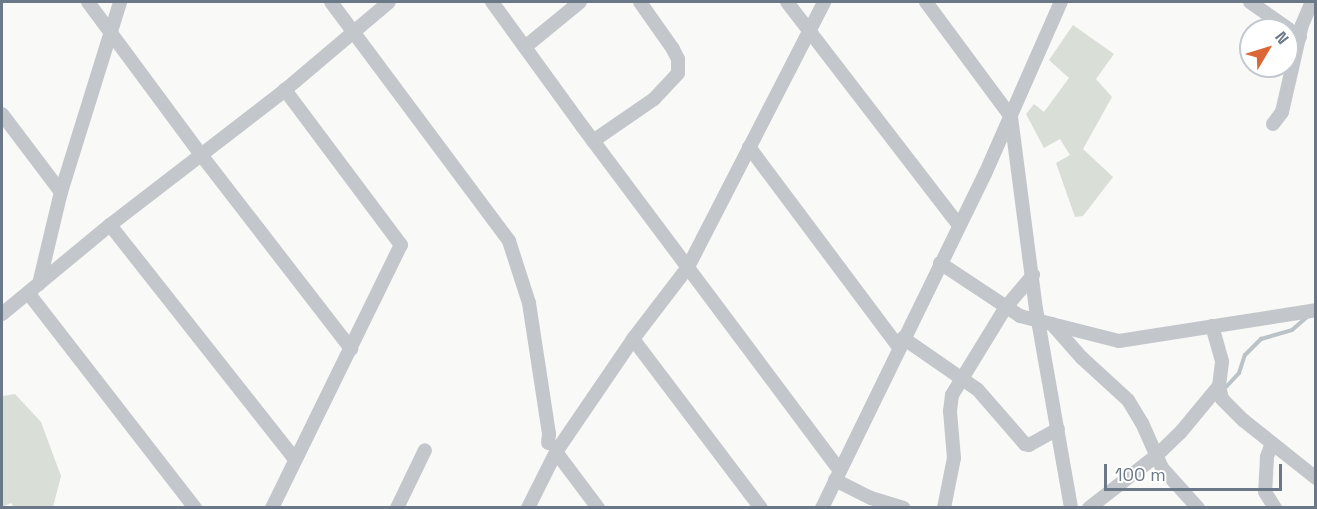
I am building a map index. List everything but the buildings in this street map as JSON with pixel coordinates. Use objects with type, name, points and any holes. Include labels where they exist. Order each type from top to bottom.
[{"type":"street","points":[[88,2],[202,156],[351,349]]},
{"type":"street","points":[[34,289],[120,2]]},
{"type":"street","points":[[331,2],[509,241],[530,303],[552,448],[598,507]]},
{"type":"street","points":[[2,314],[110,225],[285,90],[389,2]]},
{"type":"street","points":[[492,2],[688,267],[837,475],[880,502],[903,507]]},
{"type":"street","points":[[525,47],[580,2]]},
{"type":"street","points":[[593,141],[654,99],[678,73],[678,60],[673,49],[640,2]]},
{"type":"street","points":[[787,2],[958,225]]},
{"type":"street","points":[[528,507],[552,448],[688,267],[824,2]]},
{"type":"street","points":[[926,2],[1011,117],[1033,275],[1046,323],[1058,429],[1071,507]]},
{"type":"street","points":[[822,507],[1011,117],[1061,2]]},
{"type":"street","points":[[1250,2],[1300,37]]},
{"type":"street","points":[[1273,124],[1282,112],[1307,10],[1312,2]]},
{"type":"street","points":[[272,507],[400,245],[285,90]]},
{"type":"street","points":[[2,114],[62,192]]},
{"type":"street","points":[[749,147],[900,342],[978,390],[1025,444],[1029,445],[1058,429]]},
{"type":"street","points":[[110,225],[295,459]]},
{"type":"street","points":[[940,263],[1006,307],[1046,323],[1119,341],[1316,310]]},
{"type":"street","points":[[944,507],[954,458],[950,411],[952,394],[1006,307],[1033,275]]},
{"type":"street","points":[[34,289],[195,507]]},
{"type":"street","points":[[1046,323],[1128,400],[1142,423],[1155,456],[1168,478],[1198,507]]},
{"type":"street","points":[[1212,326],[1222,362],[1219,386],[1222,399],[1228,407],[1316,478]]},
{"type":"street","points":[[633,339],[761,507]]},
{"type":"street","points":[[1089,507],[1155,456],[1180,433],[1219,386]]},
{"type":"street","points":[[1272,443],[1267,456],[1265,492],[1275,507]]},
{"type":"street","points":[[397,507],[424,450]]},
{"type":"shaded area","points":[[1073,25],[1114,54],[1096,79],[1112,97],[1083,149],[1113,177],[1083,216],[1075,217],[1056,163],[1070,155],[1060,139],[1044,148],[1026,114],[1034,104],[1044,112],[1069,78],[1049,60]]},
{"type":"shaded area","points":[[15,394],[41,422],[61,476],[53,507],[14,507],[11,503],[2,507],[2,396]]},
{"type":"waterway","points":[[1226,387],[1239,373],[1245,355],[1261,339],[1292,330],[1309,315]]}]
